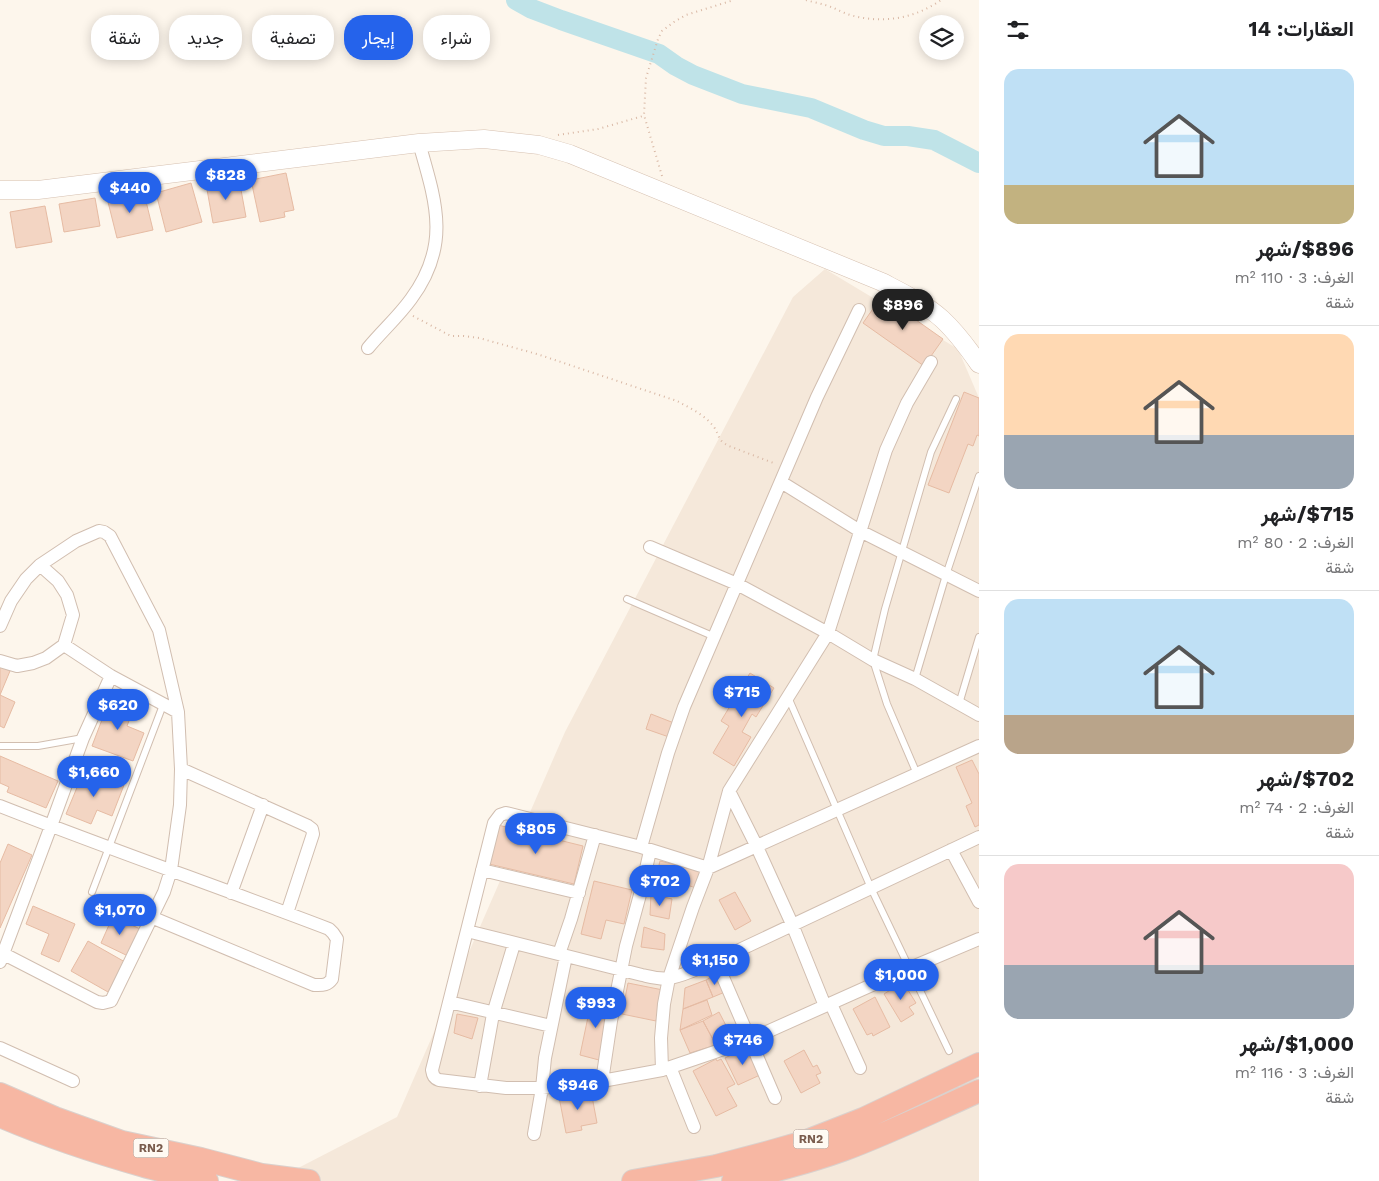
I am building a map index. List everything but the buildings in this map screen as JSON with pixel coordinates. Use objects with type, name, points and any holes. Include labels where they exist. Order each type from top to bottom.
[{"type":"highway","name":"RN2","points":[[633,1181],[716,1166],[804,1142],[863,1119],[979,1064]]},
{"type":"highway","name":"RN2","points":[[733,1181],[792,1166],[842,1150],[874,1138],[979,1091]]},
{"type":"highway","name":"RN2","points":[[0,1094],[55,1118],[122,1142],[201,1158],[262,1175],[309,1181]]},
{"type":"highway","name":"RN2","points":[[0,1116],[48,1135],[118,1158],[207,1181]]},
{"type":"street","points":[[0,190],[38,190],[419,143],[484,139],[539,146],[570,154],[882,282],[911,297],[942,319],[979,364]]},
{"type":"street","points":[[368,348],[412,298],[430,268],[436,241],[436,217],[433,193],[419,143]]},
{"type":"street","points":[[0,195],[22,190]]},
{"type":"street","points":[[602,1081],[626,946],[641,892],[646,849],[668,753],[684,708],[817,397],[859,310]]},
{"type":"street","points":[[694,1127],[666,1069],[662,1029],[669,978],[692,907],[708,868],[729,791],[828,633],[886,450],[907,403],[931,362]]},
{"type":"street","points":[[781,482],[860,531],[979,591]]},
{"type":"street","points":[[0,626],[11,601],[26,579],[40,565],[76,541],[99,531],[110,536],[158,630],[178,712],[181,768],[180,805],[170,870],[164,892],[114,996],[107,1003],[97,1002],[1,956],[83,738],[111,676]]},
{"type":"street","points":[[650,547],[737,584],[828,633],[873,660],[914,679],[979,715]]},
{"type":"street","points":[[0,661],[17,666],[33,663],[46,658],[64,645],[72,614],[66,596],[58,581],[40,565]]},
{"type":"street","points":[[64,645],[111,676],[178,712]]},
{"type":"street","points":[[979,746],[708,868],[595,835],[506,813],[500,815],[494,822],[432,1070],[433,1075],[435,1079],[439,1080],[480,1086],[542,1088],[602,1081],[666,1069],[751,1038],[979,939]]},
{"type":"street","points":[[181,768],[312,829],[313,834],[287,913]]},
{"type":"street","points":[[729,791],[757,847],[828,1005],[860,1068]]},
{"type":"street","points":[[231,893],[263,805]]},
{"type":"street","points":[[0,806],[328,929],[334,933],[336,939],[332,979],[324,985],[314,985],[152,917]]},
{"type":"street","points":[[534,1134],[563,955],[595,835]]},
{"type":"street","points":[[467,931],[655,978],[669,978],[716,961],[979,837]]},
{"type":"street","points":[[951,850],[979,902]]},
{"type":"street","points":[[482,870],[579,893]]},
{"type":"street","points":[[480,1086],[493,1014],[514,944]]},
{"type":"street","points":[[716,961],[751,1038],[775,1098]]},
{"type":"street","points":[[449,1002],[493,1014],[552,1026]]},
{"type":"street","points":[[0,1048],[73,1081]]},
{"type":"lane","points":[[917,774],[887,704],[873,660],[885,609],[932,452],[956,399]]},
{"type":"lane","points":[[914,679],[979,476]]},
{"type":"lane","points":[[627,599],[714,637]]},
{"type":"lane","points":[[959,704],[979,637]]},
{"type":"lane","points":[[788,696],[871,888],[949,1051]]},
{"type":"lane","points":[[92,892],[163,705]]},
{"type":"lane","points":[[0,746],[38,746],[83,738]]},
{"type":"path","points":[[666,194],[661,168],[644,115],[646,78],[658,39],[662,31],[686,15],[734,0]]},
{"type":"path","points":[[806,0],[871,20],[897,19],[928,9],[941,0]]},
{"type":"path","points":[[554,136],[598,129],[644,115]]},
{"type":"path","points":[[402,310],[452,336],[479,338],[536,354],[677,402],[704,418],[714,427],[722,442],[787,468]]},
{"type":"shaded area","points":[[825,269],[958,349],[979,398],[979,1181],[273,1181],[397,1117],[565,732],[793,297]]},
{"type":"waterway","points":[[516,0],[532,9],[561,20],[659,54],[693,75],[742,94],[811,108],[864,130],[884,136],[908,136],[934,140],[979,163]]}]
